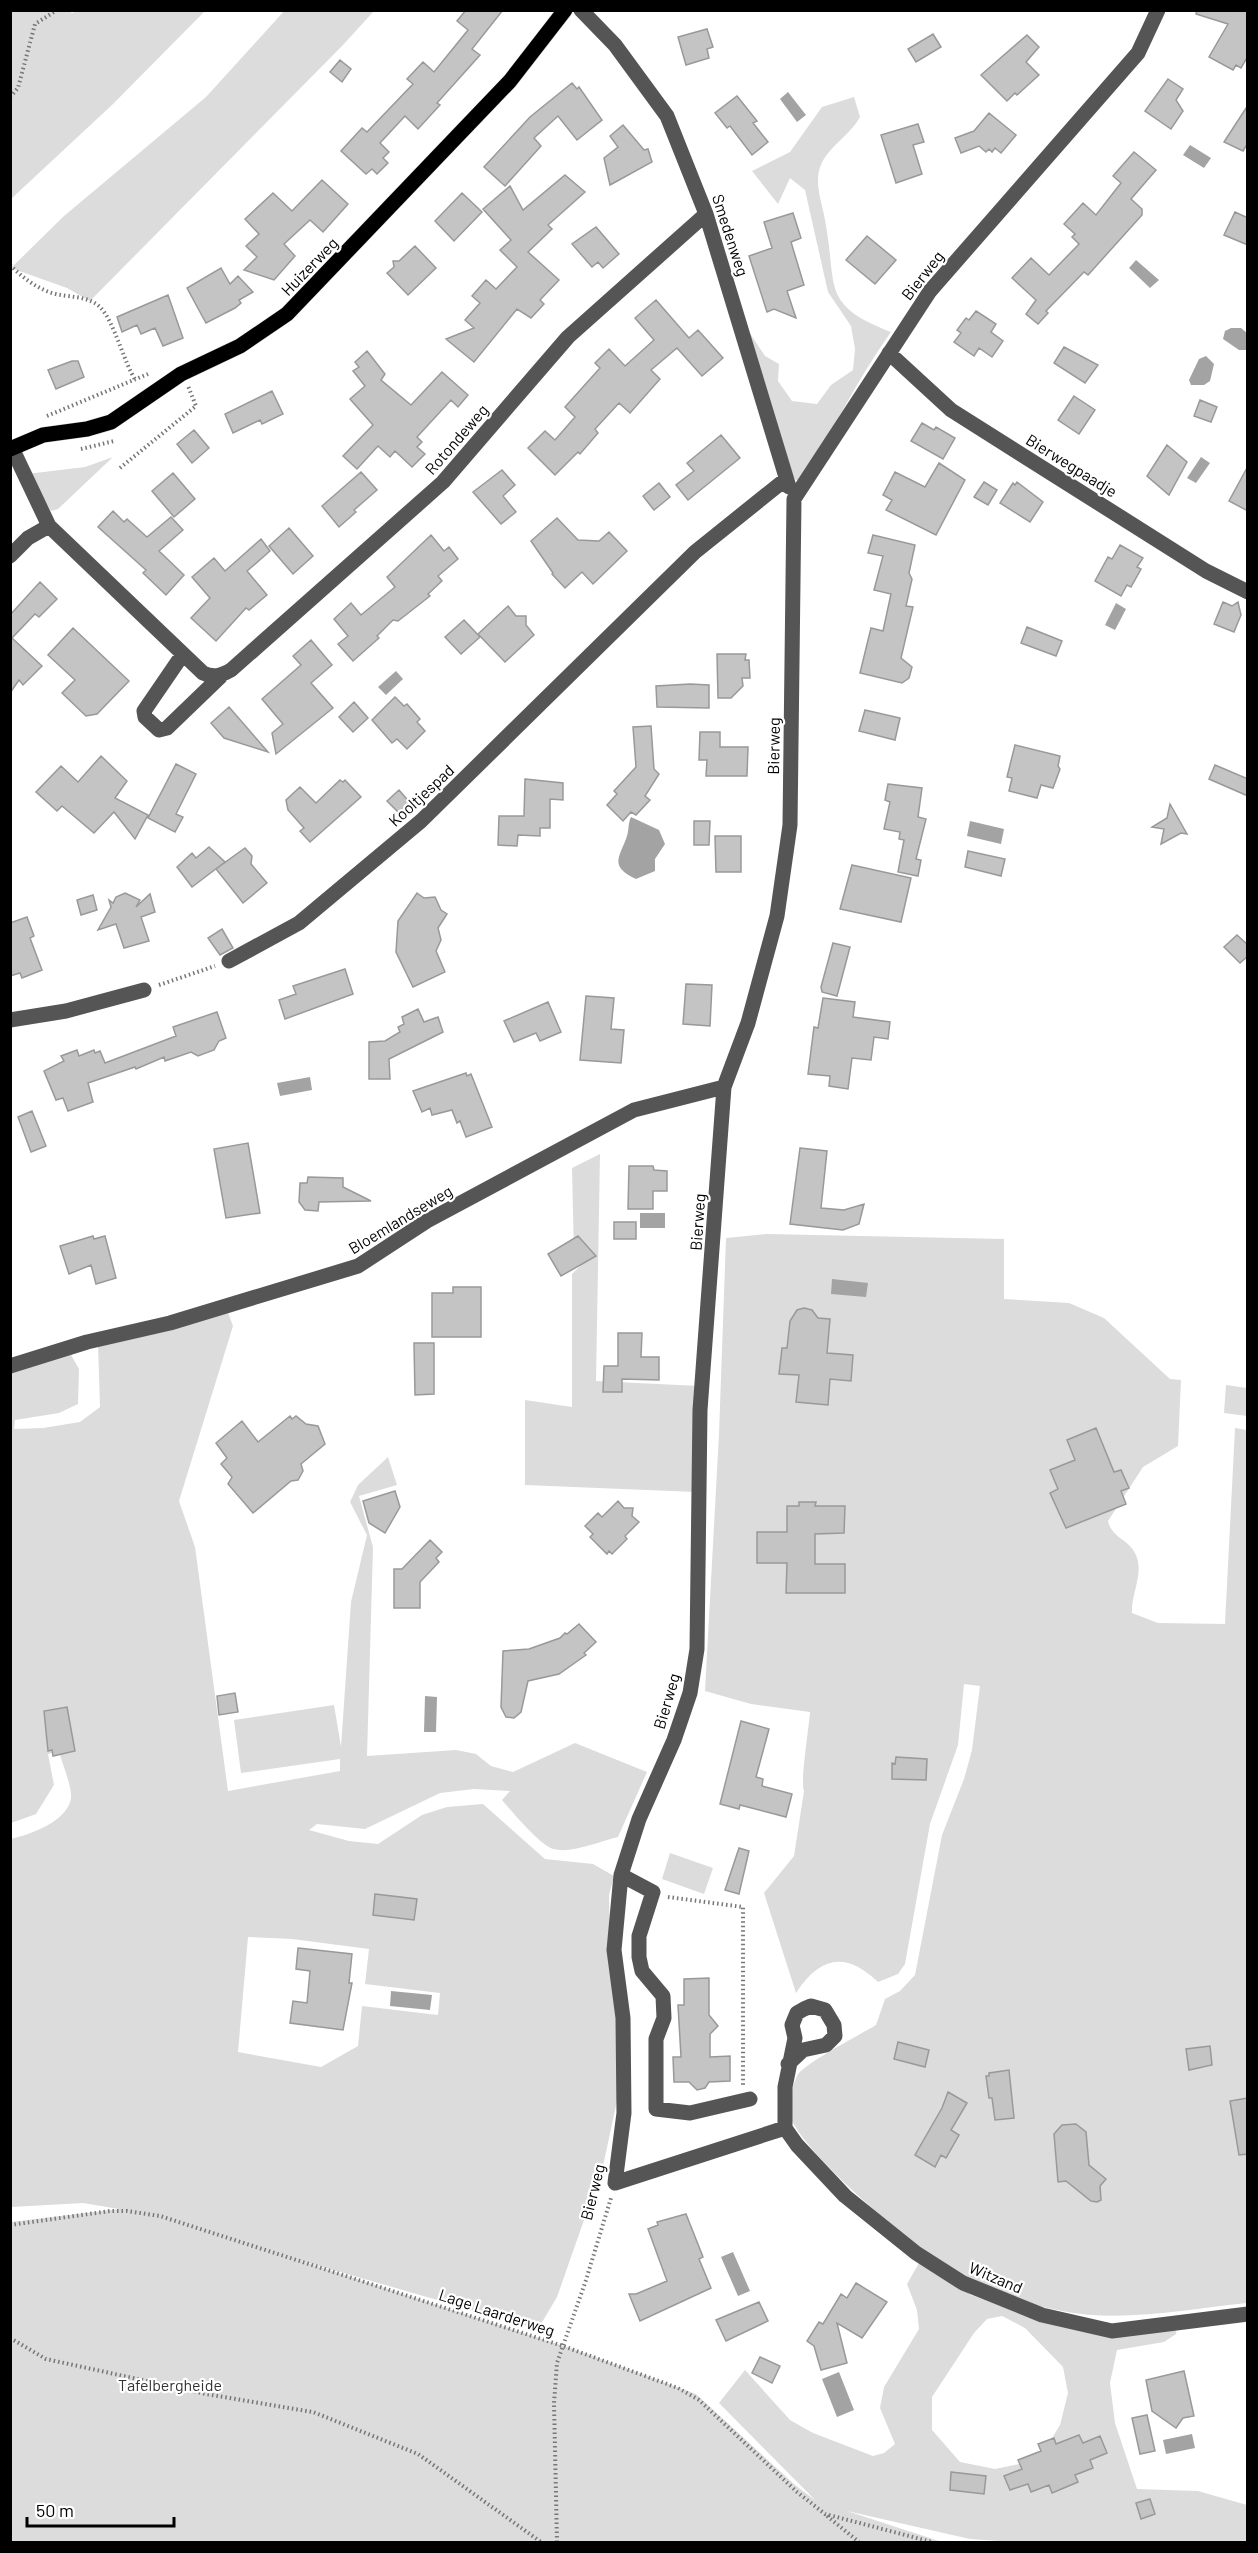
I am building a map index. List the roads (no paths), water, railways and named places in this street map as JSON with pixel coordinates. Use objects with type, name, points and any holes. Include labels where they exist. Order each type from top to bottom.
[{"type":"main road","name":"Huizerweg","points":[[11,448],[43,435],[87,429],[111,422],[181,374],[240,346],[287,314],[510,81],[566,10]]},
{"type":"street","name":"Smedenweg","points":[[581,10],[615,45],[667,116],[706,214],[794,499]]},
{"type":"street","name":"Bierweg","points":[[785,2128],[615,2183],[624,2113],[623,2018],[614,1950],[621,1875],[639,1819],[674,1740],[690,1693],[697,1648],[700,1410],[724,1087],[748,1023],[777,916],[790,825],[794,499],[930,291],[1138,53],[1158,10]]},
{"type":"street","name":"Rotondeweg","points":[[183,654],[144,711],[145,717],[159,730],[167,728],[221,676],[231,670],[436,489],[568,337],[706,214]]},
{"type":"street","name":"Bierwegpaadje","points":[[889,353],[951,410],[1206,571],[1248,592]]},
{"type":"street","points":[[11,448],[49,526],[203,673],[210,676],[221,676]]},
{"type":"street","name":"Kooltjespad","points":[[230,961],[299,923],[421,821],[695,552],[786,479]]},
{"type":"street","points":[[10,556],[28,538],[49,526]]},
{"type":"street","points":[[10,1020],[66,1011],[144,990]]},
{"type":"street","name":"Bloemlandseweg","points":[[10,1366],[87,1342],[170,1323],[358,1266],[427,1221],[634,1110],[724,1087]]},
{"type":"street","points":[[621,1875],[652,1892],[639,1936],[639,1957],[642,1971],[663,1996],[664,2018],[656,2038],[656,2109],[690,2114],[747,2100]]},
{"type":"street","points":[[785,2128],[784,2108],[788,2064]]},
{"type":"street","name":"Witzand","points":[[785,2128],[797,2145],[845,2196],[907,2246],[963,2283],[1042,2316],[1112,2331],[1248,2314]]},
{"type":"park label","name":"Tafelbergheide","points":[[170,2384]]}]
